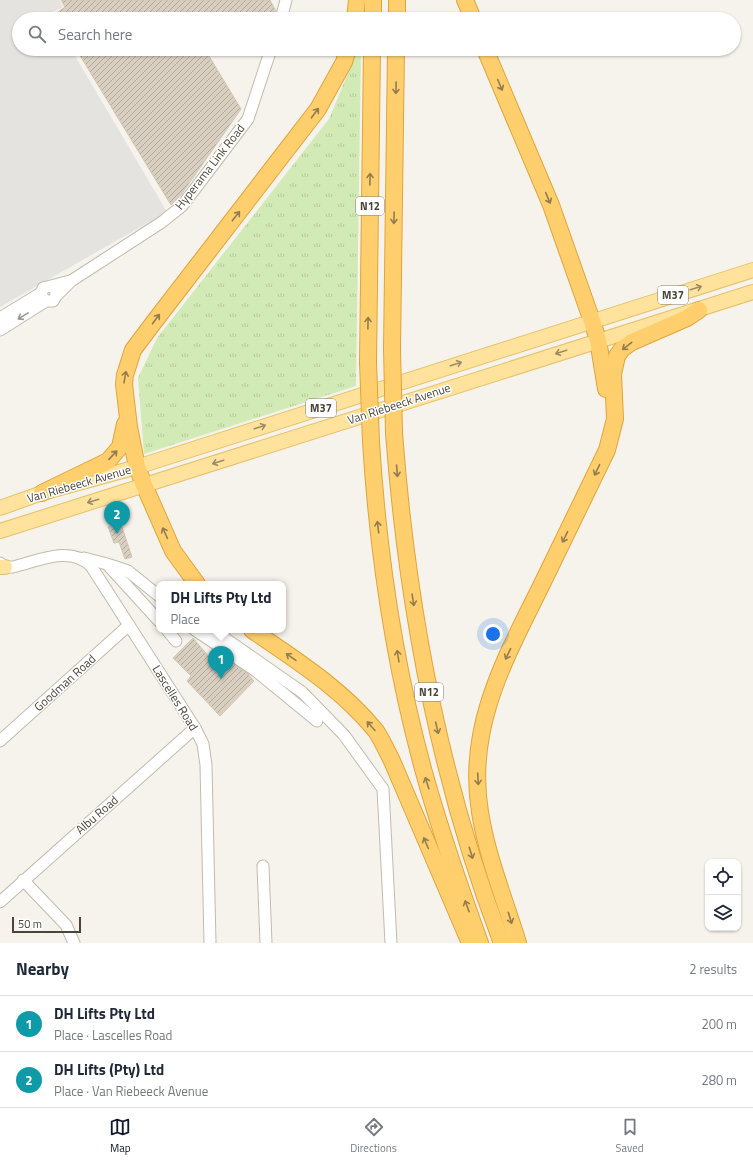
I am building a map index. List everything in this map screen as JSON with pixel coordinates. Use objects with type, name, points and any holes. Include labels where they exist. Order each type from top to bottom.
[{"type":"highway","points":[[355,12],[357,0]]},
{"type":"highway","points":[[373,0],[373,12]]},
{"type":"highway","points":[[397,0],[397,12]]},
{"type":"highway","points":[[465,0],[470,12]]},
{"type":"highway","points":[[42,493],[103,464],[116,454],[120,447],[123,435],[126,405],[125,375],[133,350],[318,109],[346,56]]},
{"type":"highway","name":"N12","points":[[372,56],[368,362],[371,442],[376,511],[400,666],[425,776],[461,890],[480,943]]},
{"type":"highway","name":"N12","points":[[396,56],[392,349],[394,432],[405,554],[423,666],[450,784],[486,900],[502,943]]},
{"type":"highway","points":[[488,56],[551,205],[592,320],[598,340],[609,403],[611,438]]},
{"type":"highway","points":[[518,943],[490,855],[480,812],[477,768],[482,730],[490,694],[499,672],[611,438],[616,409],[613,374],[617,356],[622,348],[632,342],[686,318],[698,310]]},
{"type":"highway","points":[[126,405],[137,467],[144,485],[173,551],[195,581]]},
{"type":"highway","points":[[256,633],[323,679],[354,708],[376,732],[392,761],[470,943]]},
{"type":"main road","name":"Van Riebeeck Avenue","points":[[1,507],[42,493],[137,467],[592,320],[753,270]]},
{"type":"main road","name":"Van Riebeeck Avenue","points":[[0,531],[753,292]]},
{"type":"street","points":[[283,12],[286,0]]},
{"type":"street","name":"Hyperama Link Road","points":[[0,318],[49,294],[71,281],[162,222],[182,206],[248,119],[269,56]]},
{"type":"street","name":"Hyperama Link Road","points":[[0,330],[49,294]]},
{"type":"street","points":[[2,566],[13,567],[62,555],[81,557],[128,571],[156,594]]},
{"type":"street","name":"Lascelles Road","points":[[81,557],[91,566],[195,728],[203,744],[206,765],[210,943]]},
{"type":"street","points":[[107,564],[156,618]]},
{"type":"street","points":[[144,604],[156,610]]},
{"type":"street","name":"Goodman Road","points":[[0,741],[129,625]]},
{"type":"street","points":[[169,633],[176,641]]},
{"type":"street","points":[[199,633],[256,671],[317,721]]},
{"type":"street","points":[[217,633],[302,692],[344,735],[383,789],[392,943]]},
{"type":"street","name":"Albu Road","points":[[0,902],[195,728]]},
{"type":"street","points":[[263,866],[266,943]]},
{"type":"street","points":[[23,880],[66,925],[74,943]]},
{"type":"green space","points":[[355,56],[361,56],[356,386],[144,454],[138,378],[157,338],[329,119]]},
{"type":"shaded area","points":[[0,0],[59,0],[63,7],[52,12],[12,12],[12,56],[75,56],[167,212],[0,307]]},
{"type":"building","points":[[61,0],[270,0],[276,11],[58,12],[65,7]]},
{"type":"building","points":[[80,56],[209,56],[241,109],[181,195],[171,205]]},
{"type":"building","points":[[120,521],[132,557],[125,559],[119,542],[114,543],[108,527]]},
{"type":"building","points":[[193,638],[210,658],[216,652],[229,664],[231,662],[247,673],[254,681],[220,716],[187,681],[191,676],[173,658]]},
{"type":"place","name":"DH Lifts (Pty) Ltd","points":[[117,534]]},
{"type":"place","name":"DH Lifts Pty Ltd","points":[[221,679]]}]
